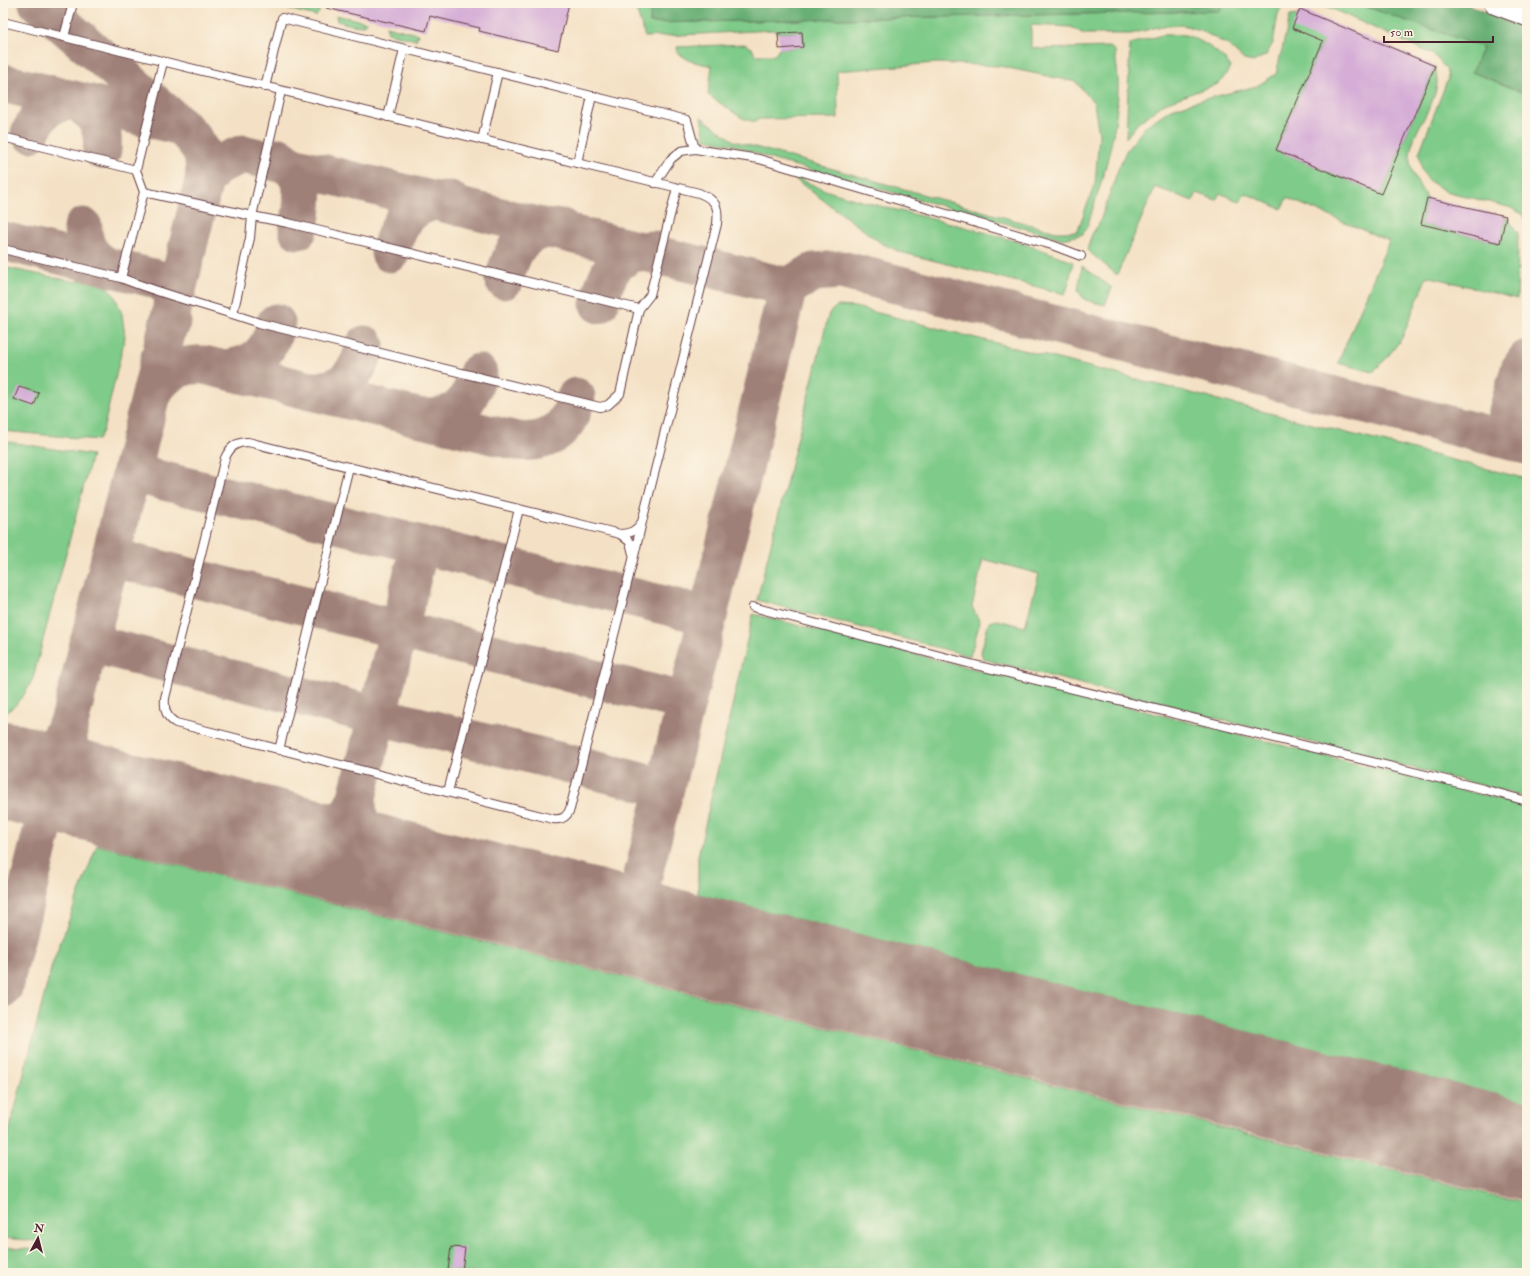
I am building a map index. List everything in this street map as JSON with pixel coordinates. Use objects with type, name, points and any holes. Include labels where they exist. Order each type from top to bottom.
[{"type":"main road","points":[[1495,3],[1527,15]]},
{"type":"lane","points":[[64,37],[73,3]]},
{"type":"lane","points":[[265,87],[282,18],[688,120],[695,149]]},
{"type":"lane","points":[[3,22],[677,188],[708,197],[714,202],[718,212],[717,224],[634,556],[568,814],[564,818],[558,820],[553,819],[279,750],[176,723],[169,719],[165,712],[164,698],[225,458],[233,445],[241,442],[248,442],[620,534],[632,533],[638,529],[642,522]]},
{"type":"lane","points":[[388,117],[404,49]]},
{"type":"lane","points":[[121,278],[144,192],[136,170],[163,62]]},
{"type":"lane","points":[[482,140],[498,72]]},
{"type":"lane","points":[[233,314],[250,238],[252,216],[281,91]]},
{"type":"lane","points":[[577,163],[592,96]]},
{"type":"lane","points":[[3,137],[136,170]]},
{"type":"lane","points":[[655,183],[671,159],[681,151],[695,149],[759,159],[1052,245],[1081,256]]},
{"type":"lane","points":[[3,249],[121,278],[140,286],[259,323],[600,407],[608,405],[620,394],[639,309],[650,295],[677,188]]},
{"type":"lane","points":[[144,192],[288,223],[639,309]]},
{"type":"lane","points":[[279,750],[350,467]]},
{"type":"lane","points":[[448,792],[519,509]]},
{"type":"lane","points":[[620,534],[630,542],[634,556]]},
{"type":"lane","points":[[753,608],[971,664],[1483,788],[1527,801]]},
{"type":"green space","points":[[287,3],[320,11],[316,16],[288,9]]},
{"type":"green space","points":[[634,3],[651,3],[650,23],[1220,11],[1222,3],[1285,3],[1278,14],[1273,43],[1266,55],[1253,62],[1244,60],[1228,45],[1200,30],[1183,25],[1162,26],[1131,34],[1084,34],[1071,27],[1031,25],[1031,47],[1041,49],[1110,47],[1115,51],[1118,80],[1117,107],[1108,158],[1088,224],[1083,234],[1064,239],[774,160],[731,144],[705,139],[701,117],[734,141],[1056,232],[1077,232],[1095,184],[1099,135],[1094,103],[1076,82],[999,66],[936,63],[837,71],[838,118],[759,119],[755,122],[742,118],[708,95],[712,66],[690,61],[678,53],[677,47],[745,44],[752,48],[755,55],[775,55],[779,49],[803,47],[802,32],[778,33],[773,30],[645,37]]},
{"type":"green space","points":[[651,3],[1222,3],[1220,11],[650,23]]},
{"type":"green space","points":[[1319,3],[1355,3],[1483,47],[1472,72],[1527,94],[1527,226],[1522,214],[1512,208],[1445,191],[1428,180],[1422,170],[1419,153],[1448,78],[1446,69],[1434,55]]},
{"type":"green space","points":[[1355,3],[1462,3],[1527,29],[1527,94],[1472,72],[1483,47]]},
{"type":"green space","points":[[336,15],[367,22],[361,26],[348,24],[337,21]]},
{"type":"green space","points":[[1298,15],[1323,41],[1276,150],[1381,194],[1435,66],[1437,81],[1435,91],[1432,101],[1413,141],[1410,162],[1417,181],[1427,198],[1421,224],[1500,243],[1506,216],[1518,233],[1517,299],[1427,276],[1402,338],[1386,359],[1373,372],[1338,363],[1389,241],[1287,198],[1281,209],[1245,193],[1240,202],[1220,193],[1216,200],[1197,193],[1193,201],[1155,187],[1117,275],[1087,250],[1092,234],[1099,224],[1126,151],[1146,126],[1169,110],[1193,102],[1257,86],[1276,74],[1290,16]]},
{"type":"green space","points":[[386,26],[418,34],[416,40],[388,33]]},
{"type":"green space","points":[[1162,35],[1185,35],[1197,39],[1217,52],[1231,67],[1220,83],[1165,103],[1138,123],[1126,138],[1130,44]]},
{"type":"green space","points":[[784,171],[831,192],[983,232],[1014,241],[1073,262],[1065,294],[900,252],[881,243]]},
{"type":"green space","points":[[1082,266],[1112,288],[1105,305],[1085,300],[1078,291]]},
{"type":"green space","points":[[3,267],[76,282],[92,276],[99,278],[115,296],[122,314],[125,337],[103,431],[98,440],[3,431]]},
{"type":"green space","points":[[837,306],[855,307],[1527,479],[1527,797],[983,659],[981,652],[989,622],[997,620],[1025,627],[1039,574],[983,559],[972,607],[980,622],[970,656],[757,600],[829,313]]},
{"type":"green space","points":[[3,441],[92,455],[33,678],[21,699],[3,715]]},
{"type":"green space","points":[[753,614],[1527,806],[1527,1102],[698,894],[698,856]]},
{"type":"green space","points":[[97,845],[1527,1204],[1527,1273],[3,1273],[3,1247],[36,1250],[36,1241],[3,1238],[3,1155],[52,965]]},
{"type":"building","points":[[327,3],[569,3],[558,50],[479,31],[480,28],[430,16],[426,31],[326,8]]},
{"type":"building","points":[[1300,9],[1435,66],[1381,194],[1276,150],[1323,41],[1292,28]]},
{"type":"building","points":[[802,32],[803,47],[779,49],[778,33]]},
{"type":"building","points":[[1427,198],[1506,216],[1500,243],[1421,224]]},
{"type":"building","points":[[19,387],[39,393],[34,406],[14,399]]},
{"type":"building","points":[[451,1247],[465,1248],[462,1271],[448,1270]]},
{"type":"taxiway","points":[[3,988],[204,181],[205,171],[201,150],[181,126],[38,3]]},
{"type":"taxiway","points":[[3,83],[177,125]]},
{"type":"taxiway","points":[[30,133],[38,118],[47,108],[67,101],[76,101],[83,105],[97,121],[102,134],[102,150]]},
{"type":"taxiway","points":[[204,181],[217,165],[243,154],[788,287],[630,927]]},
{"type":"taxiway","points":[[279,157],[288,164],[300,181],[303,199],[298,230]]},
{"type":"taxiway","points":[[390,253],[398,230],[409,214],[426,204],[450,200]]},
{"type":"taxiway","points":[[83,227],[83,234],[89,251],[97,260],[108,267]]},
{"type":"taxiway","points":[[504,280],[511,258],[522,242],[538,231],[562,228]]},
{"type":"taxiway","points":[[3,241],[157,279],[169,289],[172,294],[172,322]]},
{"type":"taxiway","points":[[599,304],[605,282],[615,265],[630,254],[652,250]]},
{"type":"taxiway","points":[[788,287],[814,272],[841,270],[1527,445]]},
{"type":"taxiway","points":[[223,369],[244,365],[259,356],[269,343],[276,323]]},
{"type":"taxiway","points":[[310,391],[340,385],[353,373],[358,365],[365,345]]},
{"type":"taxiway","points":[[1522,444],[1509,425],[1508,411],[1520,369],[1527,359]]},
{"type":"taxiway","points":[[151,395],[161,381],[173,371],[187,366],[204,365],[517,441],[539,440],[556,432],[563,426],[568,418],[576,397]]},
{"type":"taxiway","points":[[421,418],[443,416],[452,413],[459,408],[470,394],[478,373]]},
{"type":"taxiway","points":[[132,473],[708,616]]},
{"type":"taxiway","points":[[395,868],[371,846],[361,830],[357,809],[357,797],[420,545]]},
{"type":"taxiway","points":[[110,557],[686,702]]},
{"type":"taxiway","points":[[89,643],[665,788]]},
{"type":"taxiway","points":[[3,768],[24,766],[41,758],[55,745],[66,727]]},
{"type":"taxiway","points":[[68,729],[70,754],[77,772],[91,785],[113,797]]},
{"type":"taxiway","points":[[281,840],[307,839],[328,834],[344,820],[357,797]]},
{"type":"runway","points":[[3,770],[1527,1152]]}]
